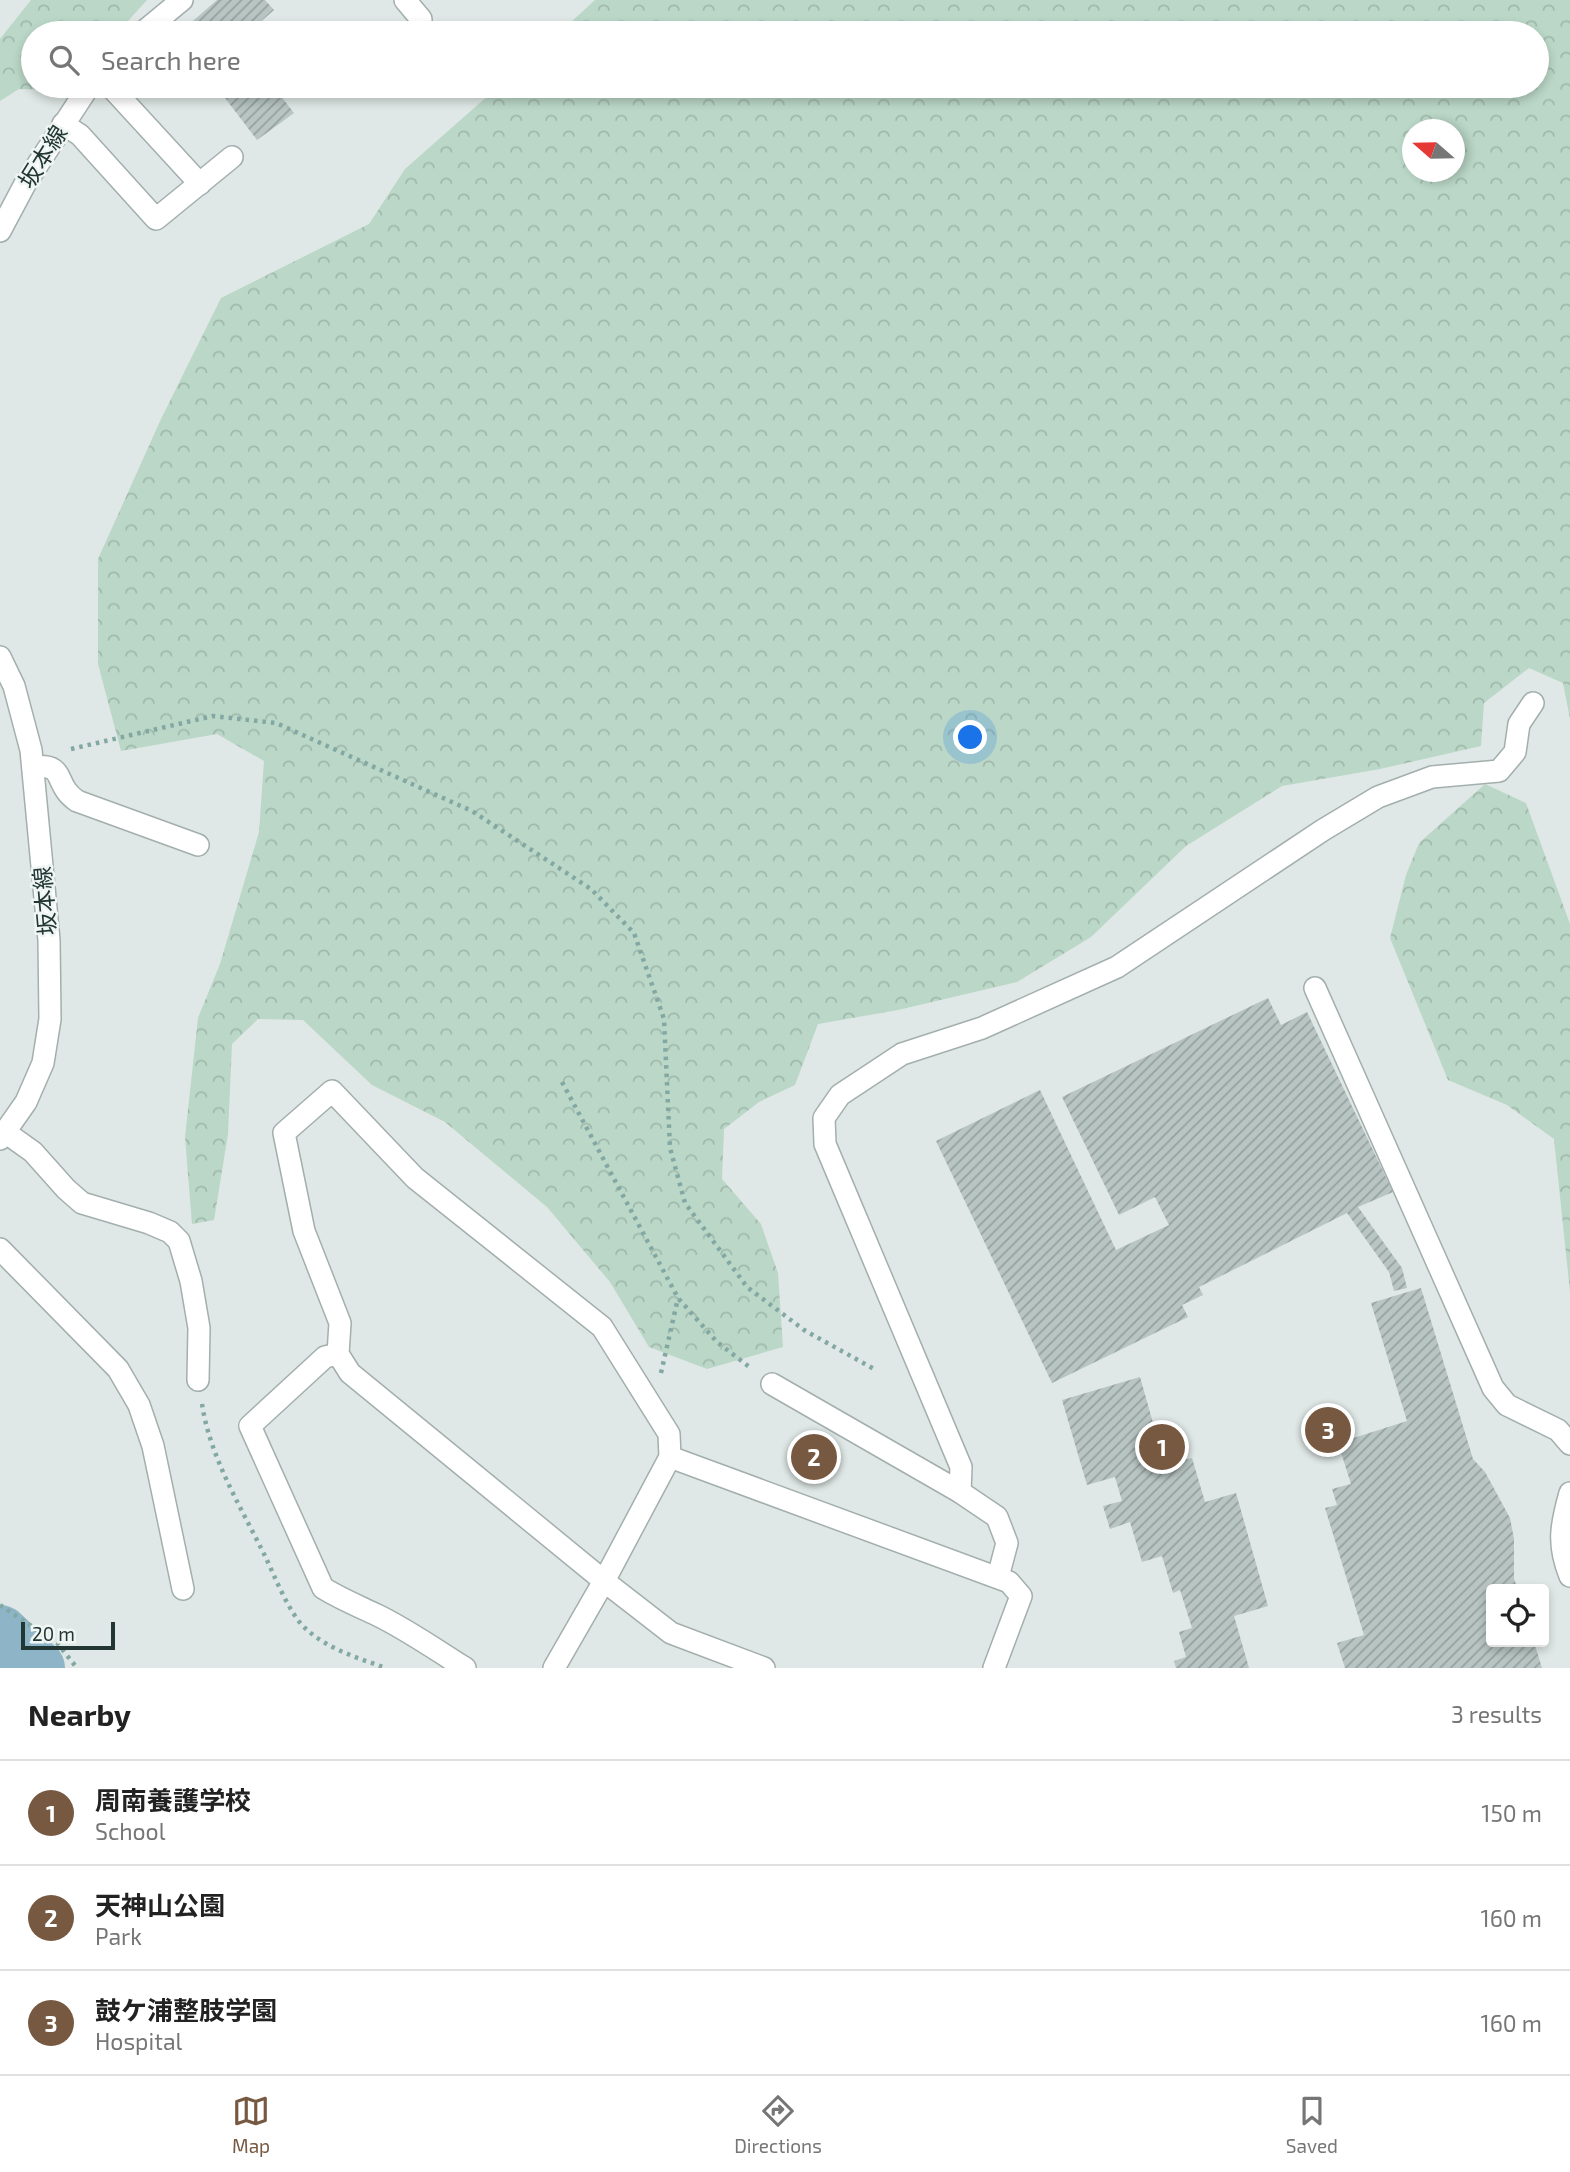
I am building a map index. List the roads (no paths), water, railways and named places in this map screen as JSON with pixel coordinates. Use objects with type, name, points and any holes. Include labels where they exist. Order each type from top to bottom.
[{"type":"street","points":[[157,21],[182,0]]},
{"type":"street","points":[[405,0],[421,19]]},
{"type":"street","name":"坂本線","points":[[0,230],[25,184],[81,98]]},
{"type":"street","points":[[121,98],[200,184]]},
{"type":"street","points":[[63,124],[80,135],[156,219],[232,157]]},
{"type":"street","name":"坂本線","points":[[0,657],[14,686],[32,758],[49,940],[50,1019],[43,1063],[26,1102],[3,1135]]},
{"type":"street","points":[[960,1492],[961,1467],[825,1144],[824,1118],[840,1096],[902,1054],[982,1028],[1116,967],[1323,830],[1378,797],[1432,777],[1499,771],[1515,752],[1519,724],[1533,703]]},
{"type":"street","points":[[32,758],[54,768],[66,793],[77,801],[198,845]]},
{"type":"street","points":[[1315,988],[1493,1388],[1507,1405],[1558,1430],[1570,1444]]},
{"type":"street","points":[[554,1668],[604,1581],[670,1457],[669,1434],[602,1328],[415,1178],[332,1091],[284,1133],[304,1231],[340,1323],[338,1354],[351,1374],[604,1581],[671,1633],[764,1668]]},
{"type":"street","points":[[3,1135],[33,1152],[82,1203],[149,1223],[170,1232],[179,1241],[191,1281],[199,1328],[198,1380]]},
{"type":"street","points":[[0,1249],[118,1370],[139,1405],[153,1446],[183,1589]]},
{"type":"street","points":[[338,1354],[325,1357],[250,1426],[323,1588],[343,1601],[387,1621],[465,1668]]},
{"type":"street","points":[[772,1384],[960,1492],[998,1517],[1007,1543],[998,1577]]},
{"type":"street","points":[[670,1457],[1009,1582],[1021,1597],[994,1668]]},
{"type":"street","points":[[1570,1493],[1560,1529],[1563,1559],[1570,1576]]},
{"type":"waterway","points":[[0,1634],[36,1668]]},
{"type":"place","name":"鼓ケ浦整肢学園","points":[[1328,1430]]},
{"type":"place","name":"周南養護学校","points":[[1162,1447]]},
{"type":"place","name":"天神山公園","points":[[814,1457]]}]
